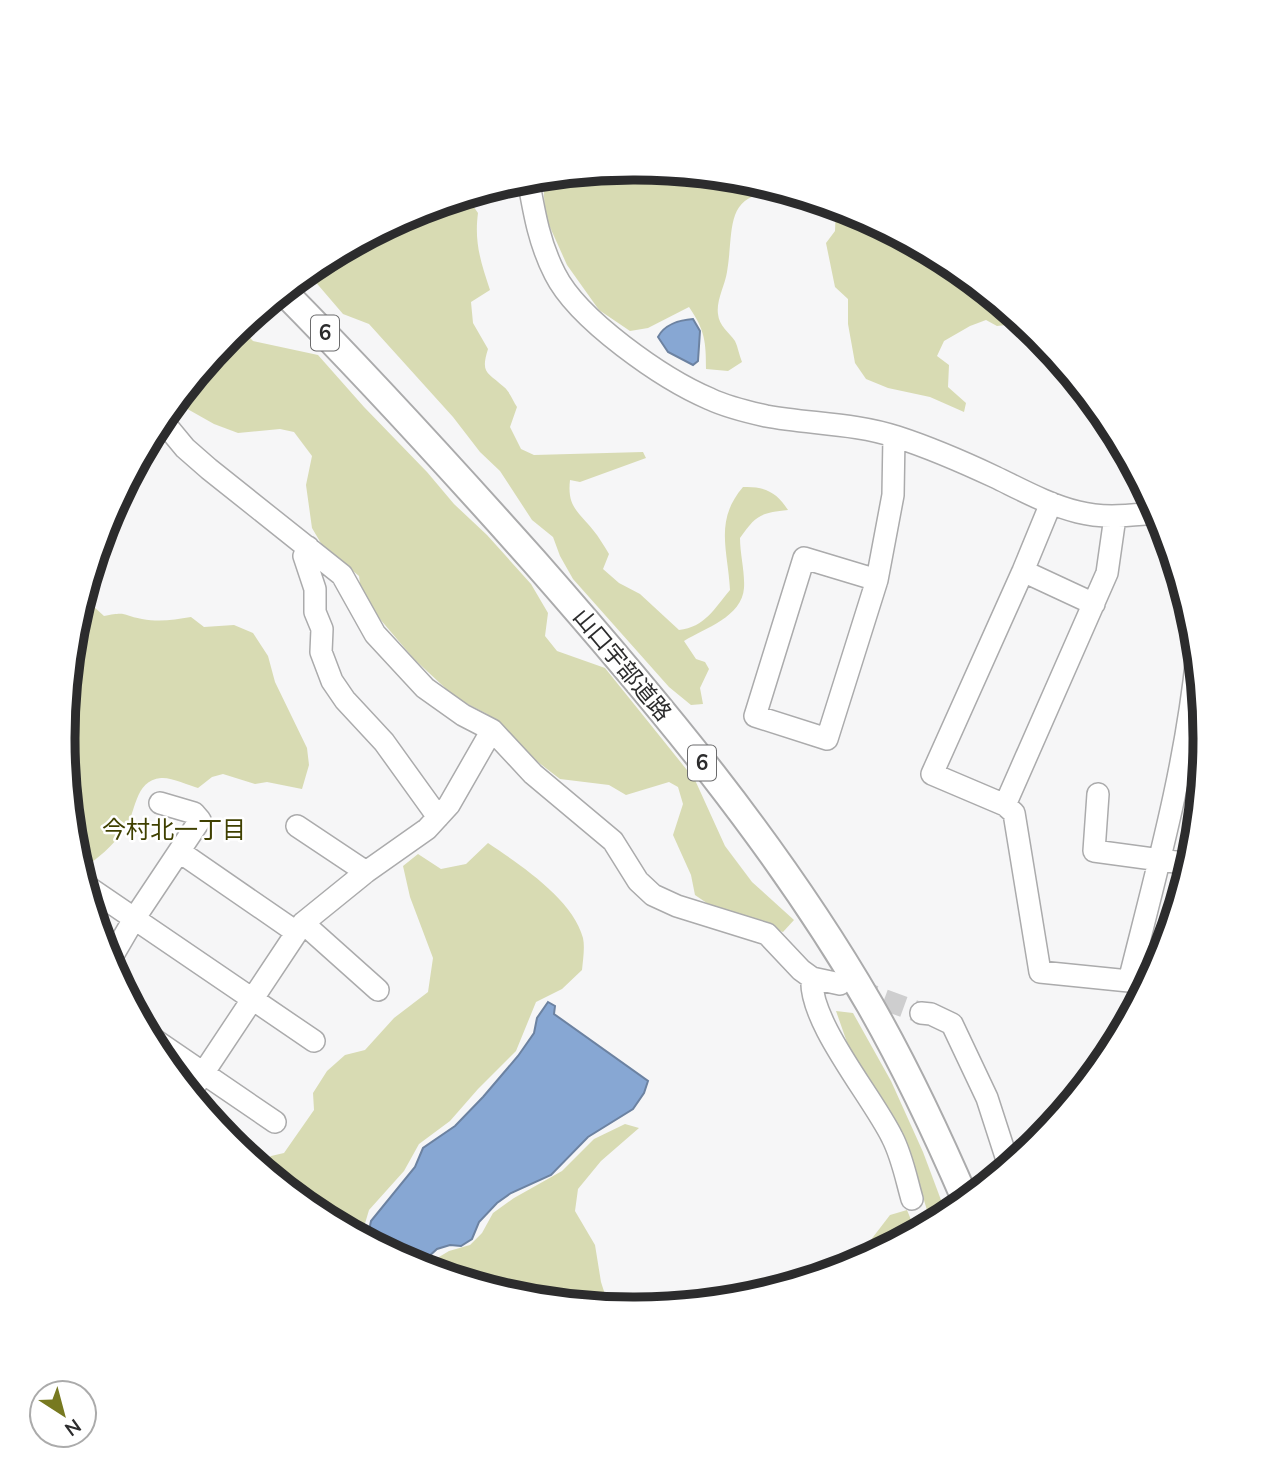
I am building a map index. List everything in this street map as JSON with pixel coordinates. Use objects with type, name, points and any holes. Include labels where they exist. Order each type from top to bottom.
[{"type":"main road","name":"山口宇部道路","points":[[298,292],[366,375]]},
{"type":"main road","name":"山口宇部道路","points":[[291,298],[366,375],[581,614],[762,841],[813,913],[870,1005],[938,1135],[962,1191]]},
{"type":"street","points":[[530,189],[538,235],[565,292],[580,310],[634,352],[686,387],[722,403],[766,416],[841,425],[894,436],[956,458],[1051,503],[1079,513],[1115,517],[1145,514]]},
{"type":"street","points":[[169,428],[185,448],[342,575],[375,634],[425,688],[463,715],[492,730],[533,774],[612,841],[638,881],[653,895],[677,906],[767,934],[812,978],[840,984]]},
{"type":"street","points":[[877,580],[804,558],[755,716],[827,738],[877,580],[893,495],[894,436]]},
{"type":"street","points":[[1051,503],[932,774],[1005,805],[1014,813],[1040,972],[1129,981],[1159,860],[1192,706]]},
{"type":"street","points":[[1005,805],[1107,573],[1115,517]]},
{"type":"street","points":[[308,547],[304,556],[314,589],[314,612],[322,629],[321,652],[332,681],[345,700],[384,742],[438,817]]},
{"type":"street","points":[[1023,571],[1094,604]]},
{"type":"street","points":[[196,1085],[300,928],[366,872],[427,829],[449,805],[492,730]]},
{"type":"street","points":[[1098,794],[1094,852],[1179,863]]},
{"type":"street","points":[[117,949],[201,820],[194,813],[160,803]]},
{"type":"street","points":[[297,826],[366,872]]},
{"type":"street","points":[[180,852],[300,928],[378,990]]},
{"type":"street","points":[[97,894],[314,1041]]},
{"type":"street","points":[[812,978],[814,1002],[847,1065],[898,1149],[912,1199]]},
{"type":"street","points":[[922,1013],[931,1014],[952,1024],[987,1098],[1006,1156]]},
{"type":"street","points":[[170,1050],[275,1122]]},
{"type":"green space","points":[[597,181],[671,181],[761,194],[751,197],[742,204],[736,214],[732,225],[727,272],[719,298],[720,322],[735,341],[742,362],[728,371],[706,369],[704,336],[689,307],[648,328],[630,331],[599,310],[567,265],[545,216],[544,187]]},
{"type":"green space","points":[[472,204],[478,213],[478,243],[490,290],[471,302],[473,323],[488,349],[485,363],[487,372],[506,389],[517,407],[510,427],[521,449],[534,455],[643,452],[646,458],[580,482],[570,480],[570,497],[609,554],[603,569],[619,583],[640,594],[679,630],[702,621],[730,590],[726,524],[728,512],[743,487],[769,491],[779,499],[788,510],[759,517],[740,538],[744,588],[737,607],[721,620],[684,641],[696,659],[705,662],[709,669],[700,688],[703,704],[691,705],[669,687],[573,579],[553,537],[532,520],[500,471],[480,452],[453,417],[369,324],[343,314],[314,281],[387,237]]},
{"type":"green space","points":[[836,217],[881,237],[944,274],[1009,325],[997,326],[986,320],[944,341],[937,356],[949,365],[948,387],[966,403],[964,412],[930,397],[888,388],[866,379],[855,363],[848,324],[848,299],[835,287],[826,243],[835,231]]},
{"type":"green space","points":[[248,335],[253,341],[318,355],[531,584],[548,613],[545,636],[557,651],[605,668],[695,780],[725,846],[752,882],[794,920],[783,932],[714,908],[695,895],[691,875],[673,835],[683,804],[678,787],[669,782],[626,795],[609,785],[560,779],[534,759],[487,714],[456,698],[414,659],[362,598],[359,576],[322,545],[312,528],[306,485],[312,456],[294,432],[280,429],[238,433],[214,424],[184,407],[214,370]]},
{"type":"green space","points":[[93,600],[93,606],[104,616],[121,614],[160,620],[191,617],[204,627],[234,625],[253,633],[268,656],[275,682],[307,748],[309,765],[302,789],[267,782],[255,784],[223,774],[212,777],[198,788],[170,779],[152,780],[141,791],[125,829],[90,863],[76,775],[76,702]]},
{"type":"green space","points":[[488,843],[515,861],[557,896],[577,924],[583,938],[582,970],[562,989],[536,1002],[516,1051],[450,1121],[419,1144],[404,1171],[369,1210],[364,1227],[324,1203],[267,1160],[284,1153],[314,1110],[313,1093],[327,1071],[345,1055],[365,1050],[394,1018],[428,992],[433,958],[410,897],[403,866],[418,854],[441,869],[466,864]]},
{"type":"green space","points":[[836,1011],[853,1013],[891,1081],[942,1204],[928,1213],[911,1156],[849,1048]]},
{"type":"green space","points":[[625,1124],[639,1128],[601,1161],[578,1189],[575,1211],[595,1245],[606,1296],[525,1287],[434,1260],[449,1251],[470,1245],[482,1233],[493,1213],[562,1171],[594,1139]]},
{"type":"green space","points":[[907,1210],[912,1222],[865,1247],[890,1215]]},
{"type":"water","points":[[693,319],[700,331],[698,361],[693,365],[668,352],[658,337],[672,324]]},
{"type":"water","points":[[548,1002],[555,1006],[554,1014],[648,1081],[644,1093],[633,1109],[588,1137],[551,1175],[511,1193],[497,1203],[479,1222],[472,1239],[461,1246],[450,1245],[437,1249],[427,1258],[369,1230],[371,1221],[415,1167],[423,1148],[455,1126],[518,1056],[534,1033],[537,1018]]},
{"type":"tunnel","points":[[855,989],[921,1013]]},
{"type":"district","name":"今村北一丁目","points":[[174,830]]}]
